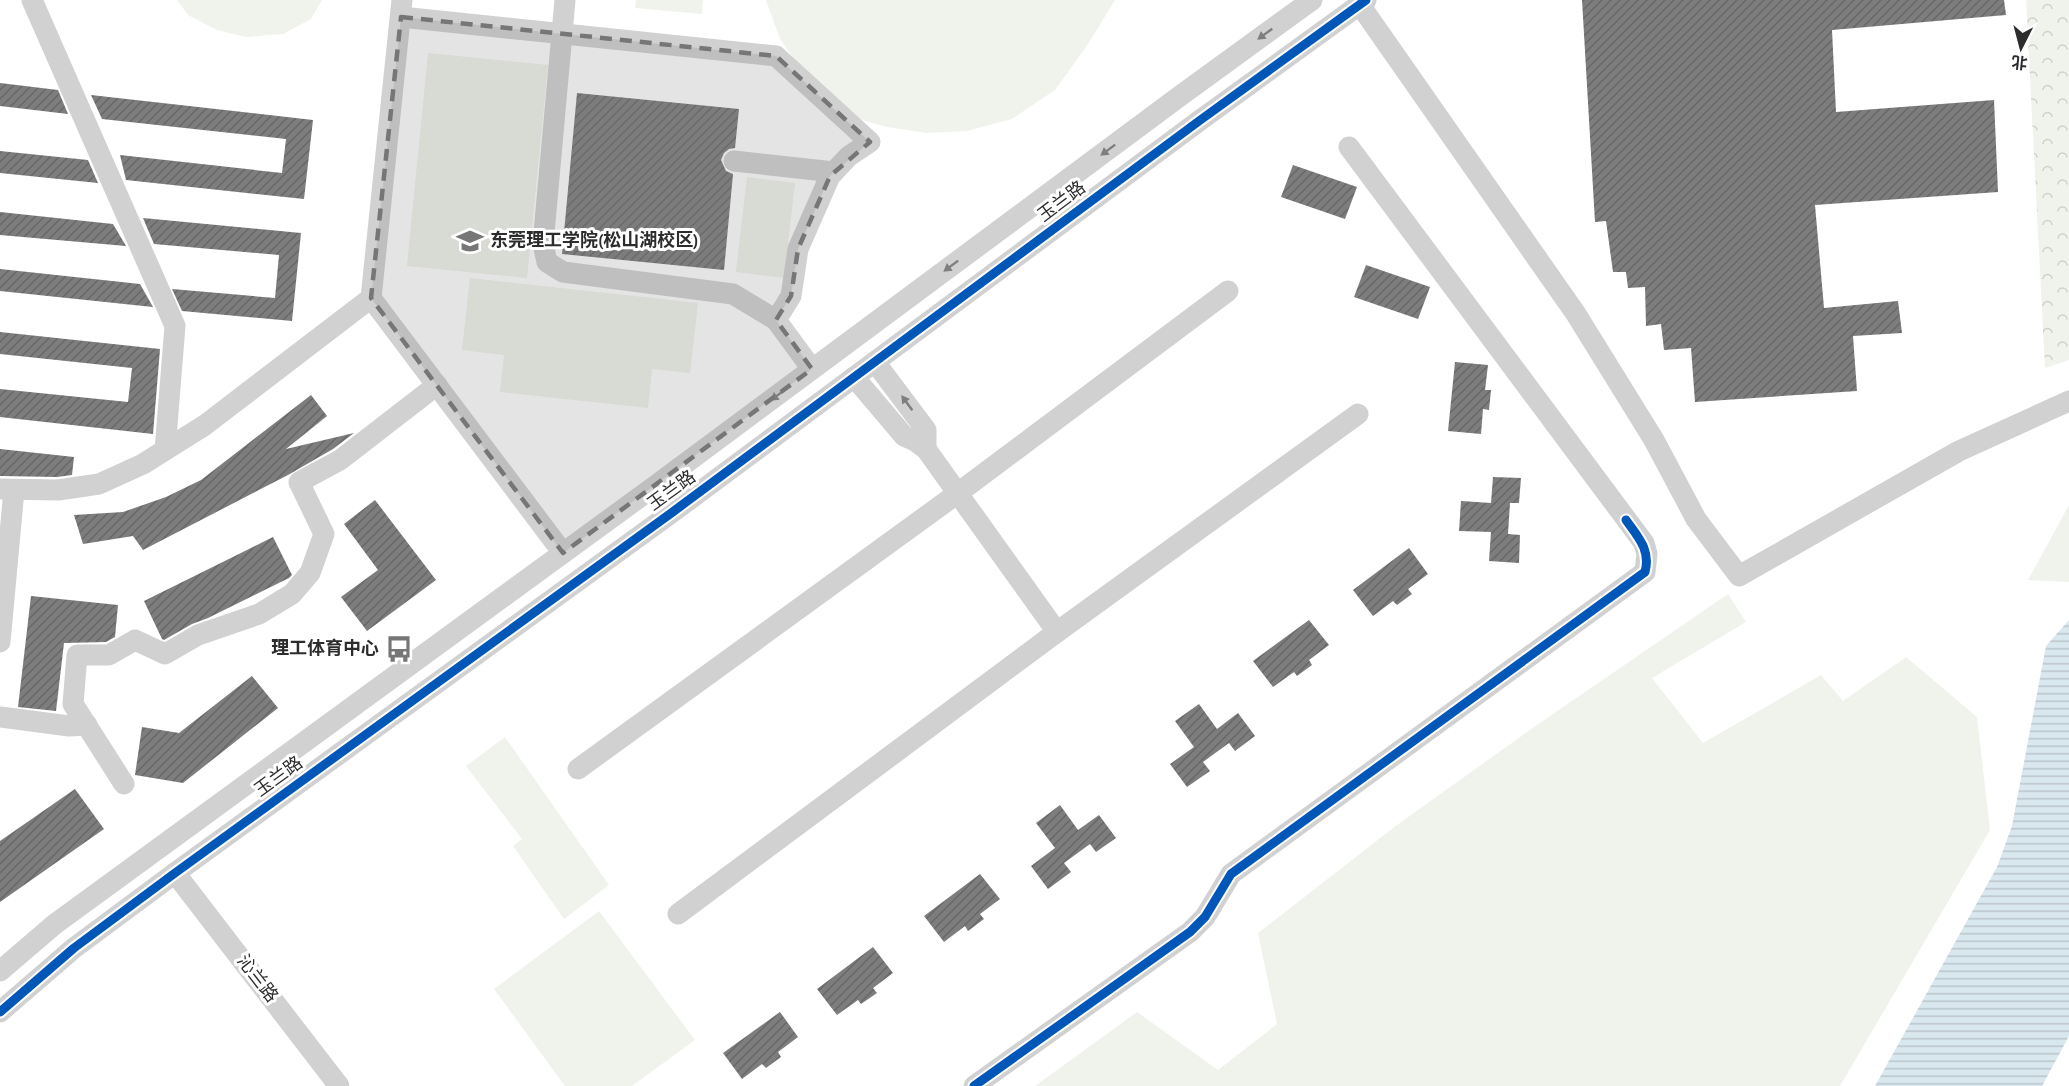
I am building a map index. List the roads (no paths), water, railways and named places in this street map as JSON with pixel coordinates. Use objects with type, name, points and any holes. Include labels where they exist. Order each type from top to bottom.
[{"type":"street","points":[[32,0],[175,326],[165,450]]},
{"type":"street","points":[[565,0],[543,244],[547,262],[563,272],[733,294],[776,321],[812,369]]},
{"type":"street","name":"玉兰路","points":[[0,971],[55,924],[563,553],[1312,0]]},
{"type":"street","points":[[1363,2],[1576,314],[1654,440],[1696,519],[1739,576],[1959,451],[2069,401]]},
{"type":"street","name":"玉兰路","points":[[0,1012],[74,948],[175,873],[674,511],[1363,2]]},
{"type":"street","points":[[563,553],[371,298],[401,8],[562,33],[776,56],[870,142],[849,156],[830,176],[798,249],[791,296],[776,321]]},
{"type":"street","points":[[974,1086],[1190,932],[1205,917],[1231,874],[1645,572],[1647,554],[1644,543],[1349,147]]},
{"type":"street","points":[[734,161],[834,172]]},
{"type":"street","points":[[578,769],[958,493],[1228,291]]},
{"type":"street","points":[[0,642],[7,489],[58,490],[99,484],[143,464],[205,425],[371,298]]},
{"type":"street","points":[[874,362],[926,430],[926,449]]},
{"type":"street","points":[[854,377],[904,436],[926,449],[1057,632]]},
{"type":"street","points":[[124,784],[73,704],[77,655],[109,655],[135,640],[165,654],[198,635],[259,614],[292,594],[310,573],[324,534],[299,482],[340,460],[437,385]]},
{"type":"street","points":[[678,914],[1057,632],[1358,414]]},
{"type":"street","points":[[0,717],[69,726],[87,725]]},
{"type":"street","name":"沁兰路","points":[[175,873],[339,1086]]},
{"type":"place","name":"东莞理工学院(松山湖校区)","points":[[470,241]]},
{"type":"place","name":"理工体育中心","points":[[399,649]]}]
